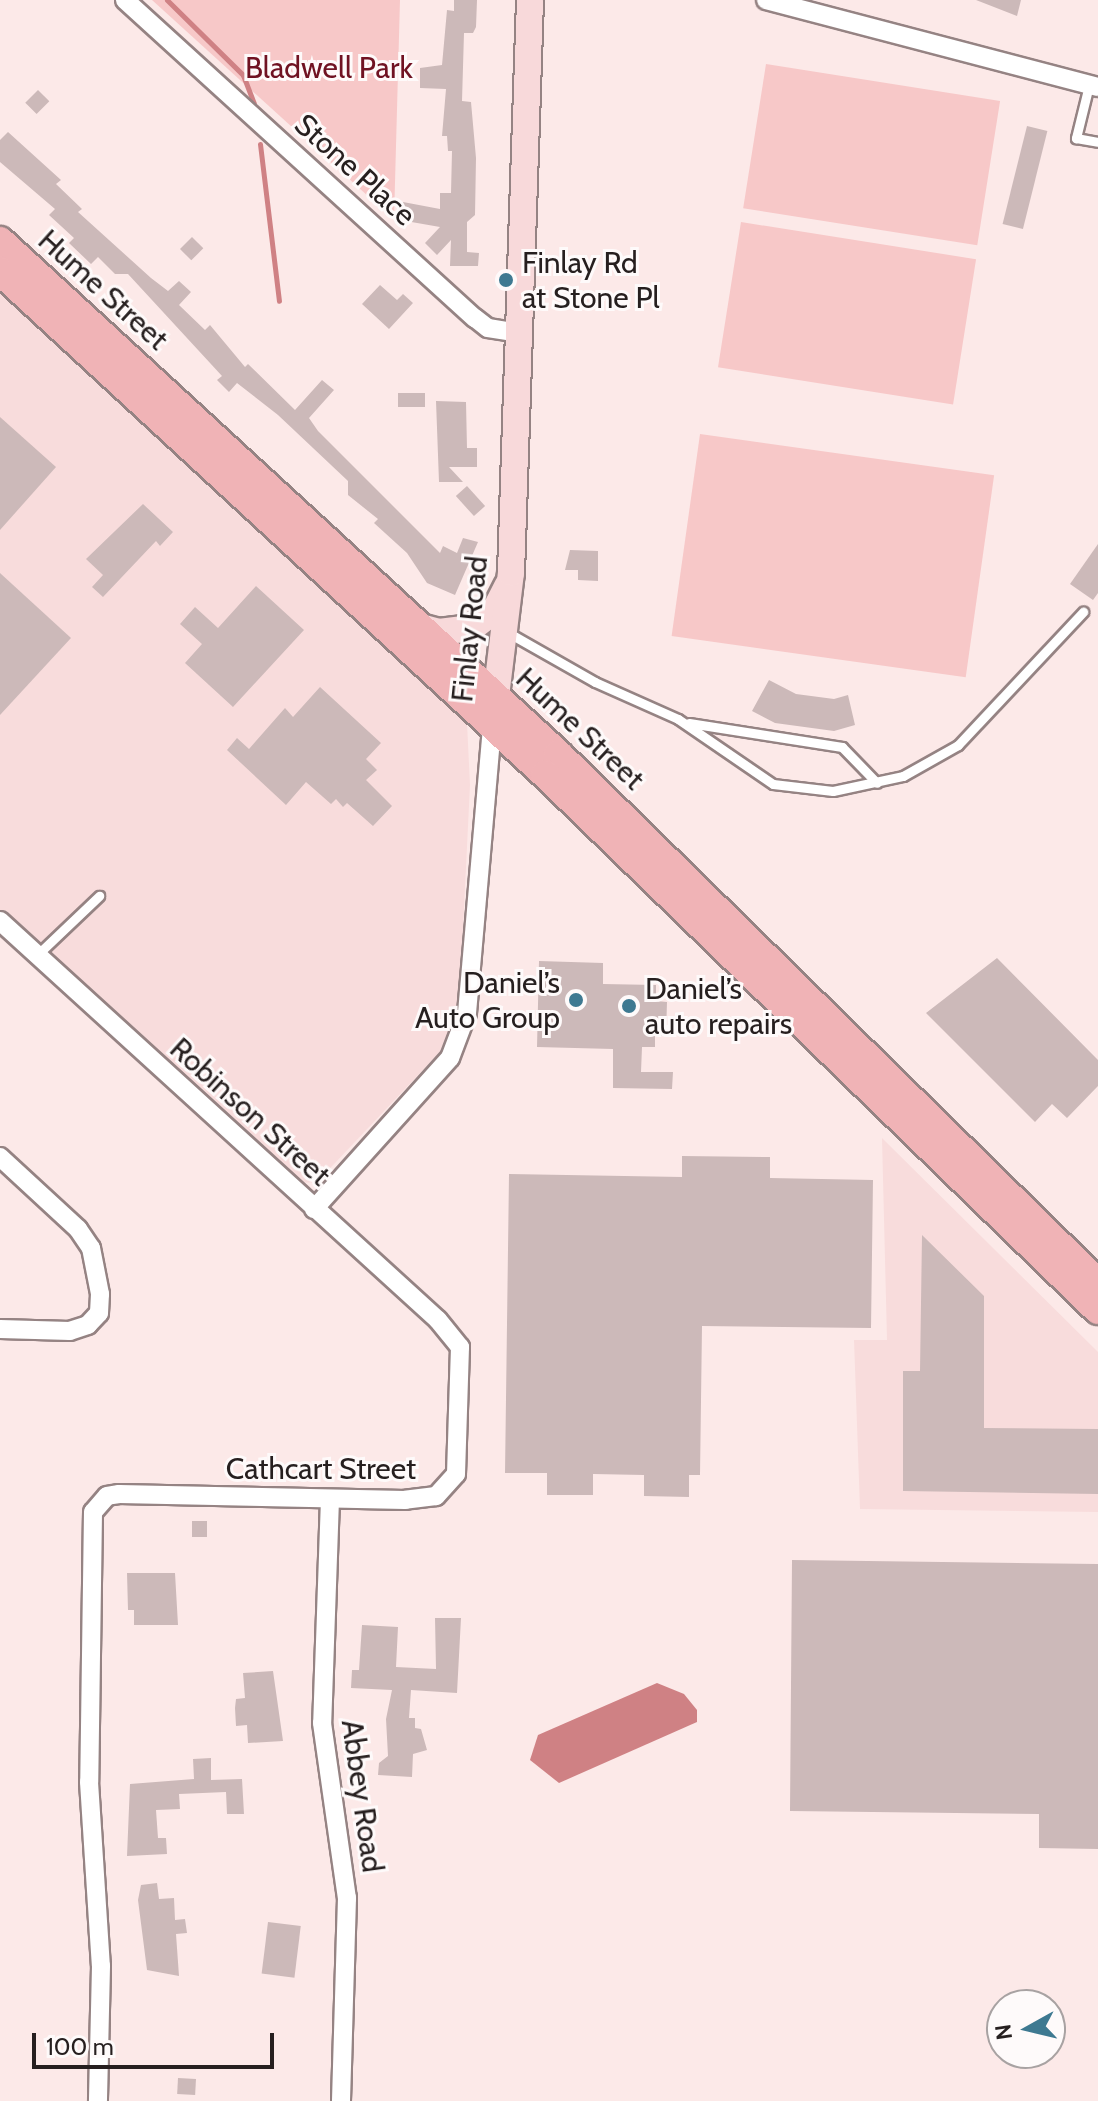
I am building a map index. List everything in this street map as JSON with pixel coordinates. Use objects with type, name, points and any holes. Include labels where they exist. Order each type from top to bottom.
[{"type":"main road","name":"Hume Street","points":[[0,241],[417,626],[494,711],[1098,1310]]},
{"type":"main road","name":"Hume Street","points":[[0,271],[494,711],[1098,1283]]},
{"type":"street","name":"Stone Place","points":[[125,0],[475,318],[488,328],[519,333]]},
{"type":"street","name":"Finlay Road","points":[[314,1209],[450,1058],[467,1013],[494,711],[507,632],[511,573],[530,0]]},
{"type":"street","points":[[766,0],[1093,86]]},
{"type":"street","points":[[417,626],[439,632],[472,628],[495,610],[511,573]]},
{"type":"street","name":"Robinson Street","points":[[0,921],[438,1320],[460,1347]]},
{"type":"street","points":[[0,1157],[78,1229],[91,1248],[100,1294],[99,1313],[88,1325],[70,1331],[0,1329]]},
{"type":"street","name":"Cathcart Street","points":[[98,2101],[101,1966],[89,1782],[92,1523],[99,1502],[119,1494],[421,1500],[449,1487],[458,1458],[460,1347]]},
{"type":"street","name":"Abbey Road","points":[[330,1499],[322,1723],[347,1898],[341,2101]]},
{"type":"lane","points":[[1093,86],[1076,138],[1098,142]]},
{"type":"lane","points":[[507,632],[595,682],[682,722],[773,784],[833,791],[877,783],[928,765],[958,745],[1083,612]]},
{"type":"lane","points":[[682,722],[842,747],[877,783]]},
{"type":"lane","points":[[37,955],[99,896]]},
{"type":"shaded area","points":[[0,290],[467,723],[470,785],[459,1010],[440,1052],[317,1182],[301,1183],[0,913]]},
{"type":"shaded area","points":[[882,1138],[1098,1352],[1098,1512],[860,1509],[854,1340],[887,1340]]},
{"type":"shaded area","points":[[657,1683],[684,1694],[697,1710],[697,1722],[559,1783],[530,1760],[538,1735]]},
{"type":"green space","name":"Bladwell Park","points":[[152,0],[400,0],[394,219],[369,197]]},
{"type":"green space","points":[[766,64],[1000,101],[977,245],[743,208]]},
{"type":"green space","points":[[741,222],[976,259],[953,404],[718,367]]},
{"type":"green space","points":[[700,434],[994,475],[966,677],[672,636]]},
{"type":"building","points":[[454,0],[477,0],[476,27],[473,33],[464,33],[462,101],[471,102],[476,158],[475,215],[467,222],[467,252],[479,253],[478,266],[450,266],[451,240],[437,255],[425,243],[440,227],[400,220],[403,202],[440,209],[440,193],[451,193],[452,151],[448,151],[447,136],[442,136],[446,89],[420,88],[420,68],[442,65],[447,10],[454,11]]},
{"type":"building","points":[[976,0],[1021,0],[1017,16]]},
{"type":"building","points":[[38,90],[49,101],[37,114],[25,103]]},
{"type":"building","points":[[1027,126],[1047,131],[1023,229],[1003,224]]},
{"type":"building","points":[[8,132],[61,180],[56,184],[82,209],[78,212],[151,278],[168,291],[179,281],[191,292],[179,305],[205,330],[210,325],[245,367],[248,364],[295,410],[322,380],[334,390],[309,418],[318,431],[440,553],[443,546],[457,553],[463,538],[478,542],[455,595],[427,583],[407,553],[374,523],[378,519],[348,495],[348,481],[278,415],[237,383],[229,392],[217,380],[222,376],[128,274],[115,274],[98,257],[91,264],[69,243],[74,238],[49,215],[55,209],[0,162],[0,140]]},
{"type":"building","points":[[192,237],[203,248],[191,260],[180,249]]},
{"type":"building","points":[[380,285],[397,300],[403,294],[413,303],[389,329],[362,304]]},
{"type":"building","points":[[398,393],[425,393],[425,407],[398,407]]},
{"type":"building","points":[[436,401],[466,402],[467,448],[477,448],[477,467],[449,467],[463,482],[439,482]]},
{"type":"building","points":[[0,417],[56,467],[0,530]]},
{"type":"building","points":[[467,486],[485,506],[474,516],[456,496]]},
{"type":"building","points":[[143,504],[173,532],[160,546],[156,541],[103,597],[92,587],[103,575],[86,559]]},
{"type":"building","points":[[1098,544],[1098,593],[1093,600],[1070,584]]},
{"type":"building","points":[[570,550],[598,551],[598,581],[578,580],[578,570],[565,570]]},
{"type":"building","points":[[0,573],[71,638],[0,715]]},
{"type":"building","points":[[256,586],[304,630],[233,707],[185,663],[202,644],[180,624],[195,607],[218,628]]},
{"type":"building","points":[[769,680],[796,694],[834,699],[848,695],[855,725],[834,731],[775,723],[752,711]]},
{"type":"building","points":[[320,687],[381,743],[366,759],[377,770],[366,780],[392,806],[373,826],[347,803],[343,807],[336,799],[331,804],[306,782],[286,805],[227,750],[237,738],[249,749],[285,708],[293,717]]},
{"type":"building","points":[[997,958],[1098,1060],[1098,1086],[1067,1118],[1052,1104],[1035,1122],[926,1013]]},
{"type":"building","points":[[539,961],[603,963],[603,984],[656,985],[656,1001],[667,1002],[666,1036],[655,1036],[655,1047],[642,1047],[641,1072],[673,1072],[672,1089],[613,1088],[613,1049],[537,1047]]},
{"type":"building","points":[[682,1156],[770,1157],[770,1178],[873,1180],[871,1328],[702,1326],[700,1475],[689,1475],[689,1497],[644,1496],[644,1475],[593,1474],[593,1495],[547,1495],[547,1473],[505,1473],[509,1174],[682,1177]]},
{"type":"building","points":[[922,1235],[984,1296],[984,1428],[1098,1429],[1098,1494],[903,1491],[903,1371],[920,1371]]},
{"type":"building","points":[[192,1521],[207,1521],[207,1537],[192,1537]]},
{"type":"building","points":[[792,1560],[1098,1564],[1098,1849],[1039,1848],[1039,1814],[790,1811]]},
{"type":"building","points":[[127,1573],[175,1573],[178,1625],[134,1625],[134,1610],[128,1610]]},
{"type":"building","points":[[435,1618],[461,1618],[457,1693],[411,1690],[409,1718],[415,1718],[415,1728],[421,1729],[427,1750],[413,1754],[412,1777],[378,1775],[379,1763],[388,1756],[386,1719],[392,1690],[351,1688],[352,1670],[359,1670],[362,1625],[398,1627],[396,1667],[436,1669]]},
{"type":"building","points":[[273,1671],[283,1741],[248,1743],[247,1725],[236,1726],[236,1699],[245,1698],[243,1673]]},
{"type":"building","points":[[211,1758],[211,1780],[242,1779],[244,1814],[227,1814],[226,1792],[179,1794],[180,1809],[156,1810],[158,1838],[166,1838],[167,1854],[127,1856],[130,1784],[194,1779],[193,1759]]},
{"type":"building","points":[[157,1883],[159,1899],[174,1898],[175,1920],[185,1919],[187,1933],[176,1934],[179,1976],[147,1970],[138,1900],[141,1885]]},
{"type":"building","points":[[268,1922],[301,1926],[294,1978],[262,1974]]},
{"type":"building","points":[[178,2078],[196,2079],[195,2095],[177,2094]]},
{"type":"waterway","points":[[167,0],[243,75],[254,103]]},
{"type":"waterway","points":[[260,144],[279,301]]},
{"type":"place","name":"Finlay Rd at Stone Pl","points":[[506,280]]},
{"type":"place","name":"Daniel’s Auto Group","points":[[576,1000]]},
{"type":"place","name":"Daniel’s auto repairs","points":[[629,1006]]}]
